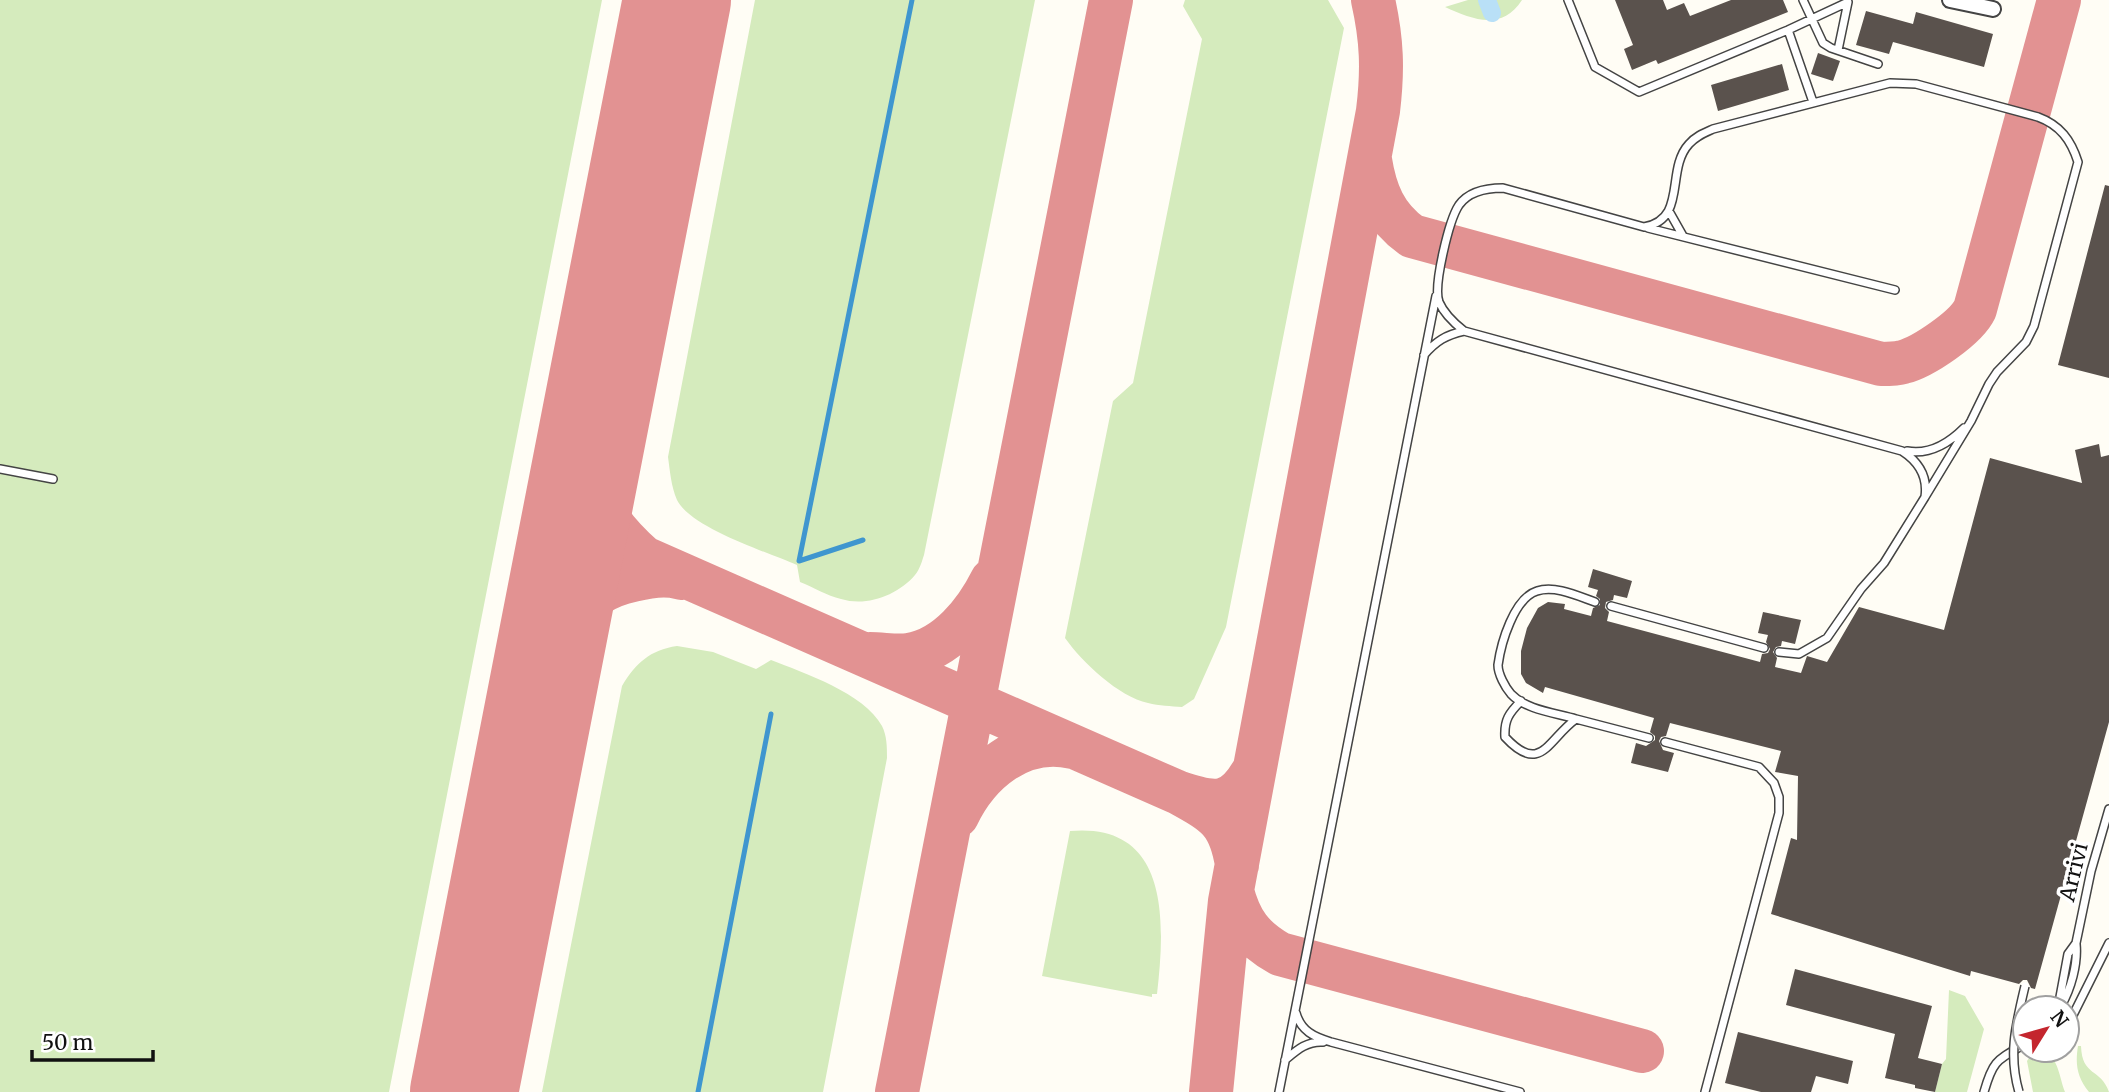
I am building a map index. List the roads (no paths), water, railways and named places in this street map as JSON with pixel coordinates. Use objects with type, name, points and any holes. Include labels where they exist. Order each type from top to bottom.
[{"type":"street","points":[[1950,0],[1993,9]]},
{"type":"lane","points":[[1568,0],[1595,66],[1639,92],[1812,20],[1849,1]]},
{"type":"lane","points":[[1803,0],[1823,43],[1878,64]]},
{"type":"lane","points":[[1838,50],[1849,1]]},
{"type":"lane","points":[[1788,30],[1813,102]]},
{"type":"lane","points":[[1644,226],[1654,225],[1670,213],[1679,163],[1687,146],[1697,136],[1713,129],[1874,85],[1916,84],[2046,120],[2060,129],[2071,144],[2078,162],[2034,326],[2026,342],[1997,372],[1971,421],[1885,563],[1861,589],[1827,638],[1799,654],[1779,652]]},
{"type":"lane","points":[[1279,1092],[1437,288],[1459,205],[1468,196],[1479,191],[1503,188],[1895,290]]},
{"type":"lane","points":[[1670,213],[1684,237]]},
{"type":"lane","points":[[1437,288],[1443,310],[1464,331],[1902,451],[1916,453],[1935,448],[1955,436],[1971,421]]},
{"type":"lane","points":[[1424,356],[1434,343],[1444,336],[1464,331]]},
{"type":"lane","points":[[1902,451],[1919,464],[1927,487],[1925,497]]},
{"type":"lane","points":[[0,470],[53,479]]},
{"type":"lane","points":[[1595,602],[1549,590],[1537,591],[1519,604],[1512,615],[1498,667],[1504,684],[1512,696],[1529,706],[1649,738]]},
{"type":"lane","points":[[1611,606],[1764,648]]},
{"type":"lane","points":[[1521,701],[1508,713],[1505,737],[1516,749],[1531,755],[1542,753],[1567,725],[1576,719]]},
{"type":"lane","points":[[1665,742],[1759,767],[1774,783],[1779,797],[1779,813],[1705,1092]]},
{"type":"lane","name":"Arrivi","points":[[2061,994],[2068,954],[2076,943],[2091,872],[2109,809]]},
{"type":"lane","points":[[2081,999],[2109,943]]},
{"type":"lane","points":[[2019,1092],[2012,1065],[2013,1044],[2025,986]]},
{"type":"lane","points":[[1295,1009],[1299,1022],[1314,1037],[1520,1092]]},
{"type":"lane","points":[[1285,1060],[1303,1046],[1314,1042],[1331,1042]]},
{"type":"lane","points":[[1984,1092],[1990,1069],[2011,1052]]},
{"type":"waterway","points":[[863,540],[799,561],[912,0]]},
{"type":"waterway","points":[[1487,0],[1492,13]]},
{"type":"waterway","points":[[698,1092],[771,714]]}]
